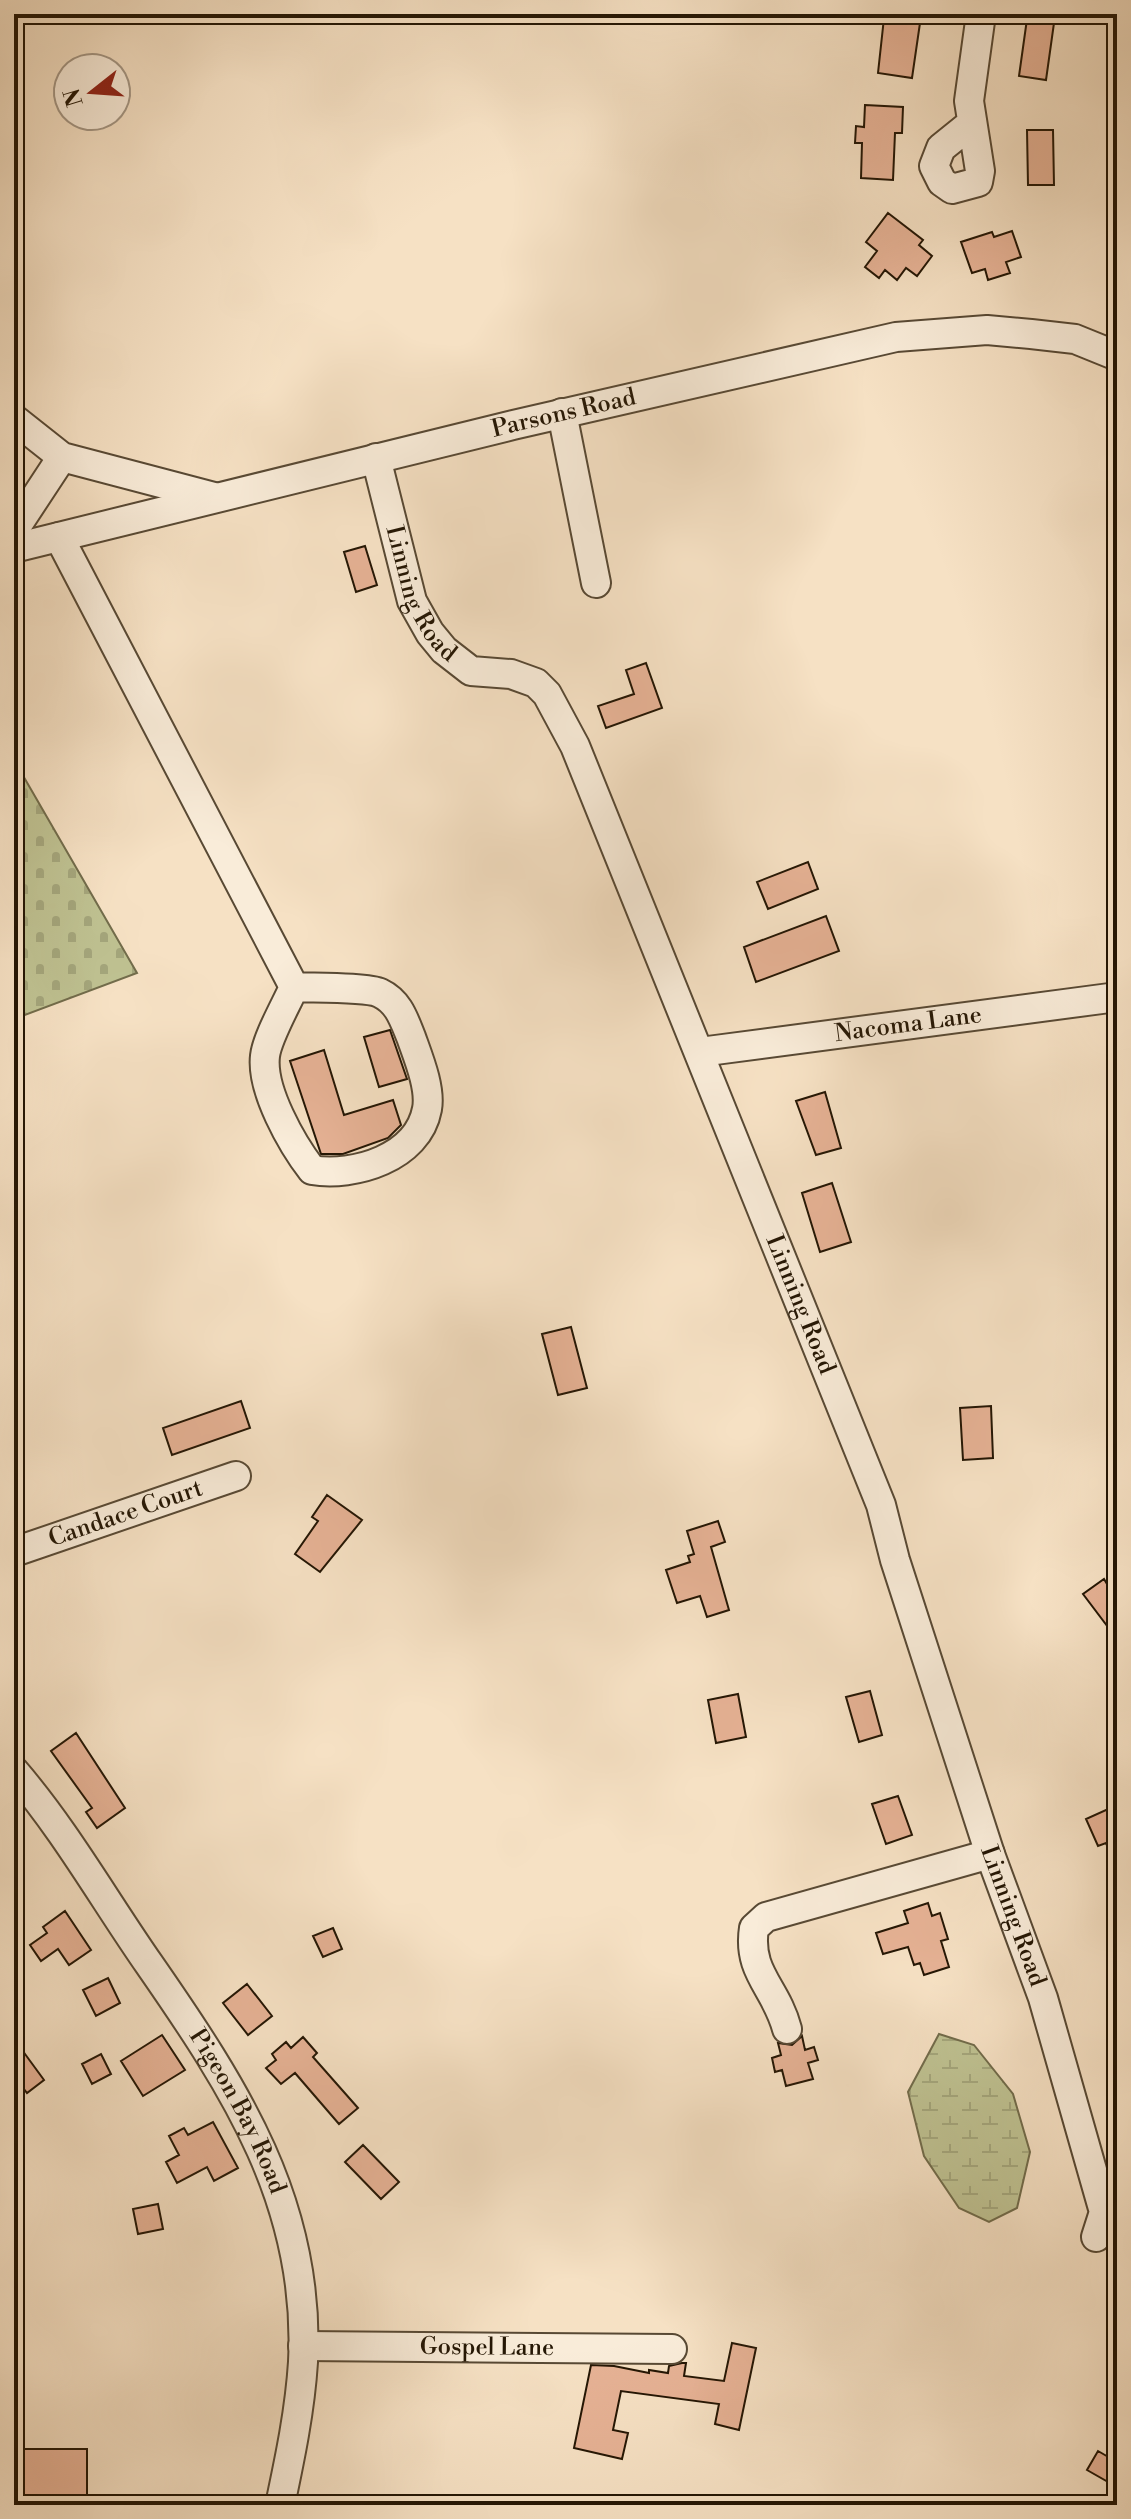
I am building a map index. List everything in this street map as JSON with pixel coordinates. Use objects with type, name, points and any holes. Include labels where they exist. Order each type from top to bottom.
[{"type":"street","points":[[972,123],[971,72],[981,14]]},
{"type":"street","name":"Parsons Road","points":[[14,548],[819,353],[941,332],[987,330],[1075,339],[1117,356]]},
{"type":"street","points":[[562,413],[596,583]]},
{"type":"street","points":[[14,419],[62,457],[216,498]]},
{"type":"street","points":[[14,530],[62,457]]},
{"type":"street","name":"Linning Road","points":[[376,458],[417,614],[444,650],[471,671],[524,678],[547,694],[575,746],[700,1052],[881,1505],[990,1854],[1043,1998],[1104,2212],[1096,2237]]},
{"type":"street","points":[[59,537],[294,987]]},
{"type":"street","points":[[294,987],[379,992],[401,1010],[422,1066],[427,1109],[402,1149],[377,1163],[334,1174],[312,1170],[296,1149],[275,1107],[265,1057],[294,987]]},
{"type":"street","name":"Nacoma Lane","points":[[700,1052],[1117,997]]},
{"type":"street","name":"Candace Court","points":[[14,1552],[236,1476]]},
{"type":"street","name":"Pigeon Bay Road","points":[[14,1771],[173,1995],[248,2119],[288,2216],[301,2285],[303,2346],[293,2441],[280,2505]]},
{"type":"street","points":[[787,2029],[779,2002],[759,1973],[750,1951],[754,1928],[766,1917],[990,1854]]},
{"type":"street","name":"Gospel Lane","points":[[303,2346],[672,2349]]},
{"type":"green space","points":[[14,760],[137,973],[14,1019]]},
{"type":"green space","points":[[939,2034],[974,2045],[1013,2094],[1030,2152],[1017,2208],[989,2222],[959,2208],[924,2156],[908,2092]]},
{"type":"building","points":[[884,18],[920,23],[912,78],[878,73]]},
{"type":"building","points":[[1027,19],[1054,23],[1046,80],[1019,76]]},
{"type":"building","points":[[865,105],[903,107],[902,133],[895,133],[893,180],[861,178],[862,143],[855,143],[856,126],[864,127]]},
{"type":"building","points":[[1027,130],[1053,130],[1054,185],[1028,185]]},
{"type":"building","points":[[888,213],[923,240],[919,245],[932,256],[917,276],[906,268],[897,280],[885,270],[879,278],[865,267],[877,251],[866,242]]},
{"type":"building","points":[[1012,231],[1021,257],[1006,262],[1010,273],[988,280],[985,269],[972,273],[961,242],[992,232],[994,237]]},
{"type":"building","points":[[365,546],[377,585],[356,592],[344,552]]},
{"type":"building","points":[[646,663],[662,708],[606,728],[598,706],[634,694],[626,670]]},
{"type":"building","points":[[808,862],[818,889],[768,909],[757,882]]},
{"type":"building","points":[[826,916],[839,951],[756,982],[744,947]]},
{"type":"building","points":[[390,1030],[407,1079],[379,1087],[364,1037]]},
{"type":"building","points":[[324,1050],[344,1115],[393,1100],[401,1125],[388,1138],[343,1154],[321,1154],[290,1061]]},
{"type":"building","points":[[825,1092],[841,1148],[816,1155],[796,1101]]},
{"type":"building","points":[[832,1183],[851,1242],[820,1252],[802,1193]]},
{"type":"building","points":[[571,1327],[587,1388],[558,1395],[542,1334]]},
{"type":"building","points":[[241,1401],[250,1428],[172,1455],[163,1428]]},
{"type":"building","points":[[991,1406],[993,1458],[963,1460],[960,1408]]},
{"type":"building","points":[[327,1495],[362,1520],[320,1572],[295,1554],[318,1521],[312,1517]]},
{"type":"building","points":[[718,1521],[725,1542],[711,1547],[729,1610],[707,1617],[700,1596],[677,1603],[666,1570],[690,1562],[688,1556],[694,1554],[687,1531]]},
{"type":"building","points":[[1117,1576],[1117,1639],[1083,1594],[1104,1579],[1107,1584]]},
{"type":"building","points":[[870,1691],[882,1735],[859,1742],[846,1697]]},
{"type":"building","points":[[738,1694],[746,1737],[716,1743],[708,1700]]},
{"type":"building","points":[[76,1733],[125,1808],[97,1828],[86,1812],[92,1808],[51,1751]]},
{"type":"building","points":[[898,1796],[912,1835],[886,1844],[872,1804]]},
{"type":"building","points":[[1117,1805],[1117,1869],[1106,1843],[1098,1846],[1086,1819]]},
{"type":"building","points":[[928,1903],[932,1916],[940,1913],[948,1939],[941,1941],[949,1967],[924,1975],[920,1963],[914,1965],[908,1947],[883,1954],[876,1933],[908,1923],[904,1911]]},
{"type":"building","points":[[65,1911],[91,1950],[69,1965],[58,1949],[41,1961],[30,1945],[47,1933],[43,1927]]},
{"type":"building","points":[[333,1928],[342,1949],[323,1957],[313,1936]]},
{"type":"building","points":[[108,1978],[120,2003],[96,2016],[83,1990]]},
{"type":"building","points":[[247,1984],[272,2016],[248,2035],[223,2003]]},
{"type":"building","points":[[162,2035],[185,2070],[143,2096],[121,2061]]},
{"type":"building","points":[[802,2036],[805,2050],[814,2047],[818,2060],[808,2063],[813,2079],[786,2086],[782,2070],[775,2072],[772,2058],[781,2055],[778,2043],[792,2045]]},
{"type":"building","points":[[303,2037],[317,2053],[313,2057],[358,2108],[339,2124],[295,2073],[281,2084],[266,2068],[276,2060],[272,2054],[286,2042],[291,2048]]},
{"type":"building","points":[[25,2054],[44,2080],[27,2093],[14,2076],[14,2063]]},
{"type":"building","points":[[101,2054],[111,2074],[92,2084],[82,2064]]},
{"type":"building","points":[[213,2122],[238,2168],[214,2181],[207,2167],[177,2183],[166,2162],[179,2155],[169,2136],[184,2128],[188,2135]]},
{"type":"building","points":[[363,2145],[399,2182],[381,2199],[345,2162]]},
{"type":"building","points":[[158,2204],[163,2229],[138,2234],[133,2209]]},
{"type":"building","points":[[732,2343],[756,2348],[739,2430],[715,2424],[719,2404],[621,2391],[613,2430],[628,2433],[622,2459],[574,2448],[591,2365],[668,2373],[669,2366],[686,2363],[684,2376],[724,2381]]},
{"type":"building","points":[[14,2449],[87,2449],[87,2497],[20,2497],[20,2488],[14,2488]]},
{"type":"building","points":[[1098,2451],[1117,2462],[1117,2487],[1087,2470]]}]
